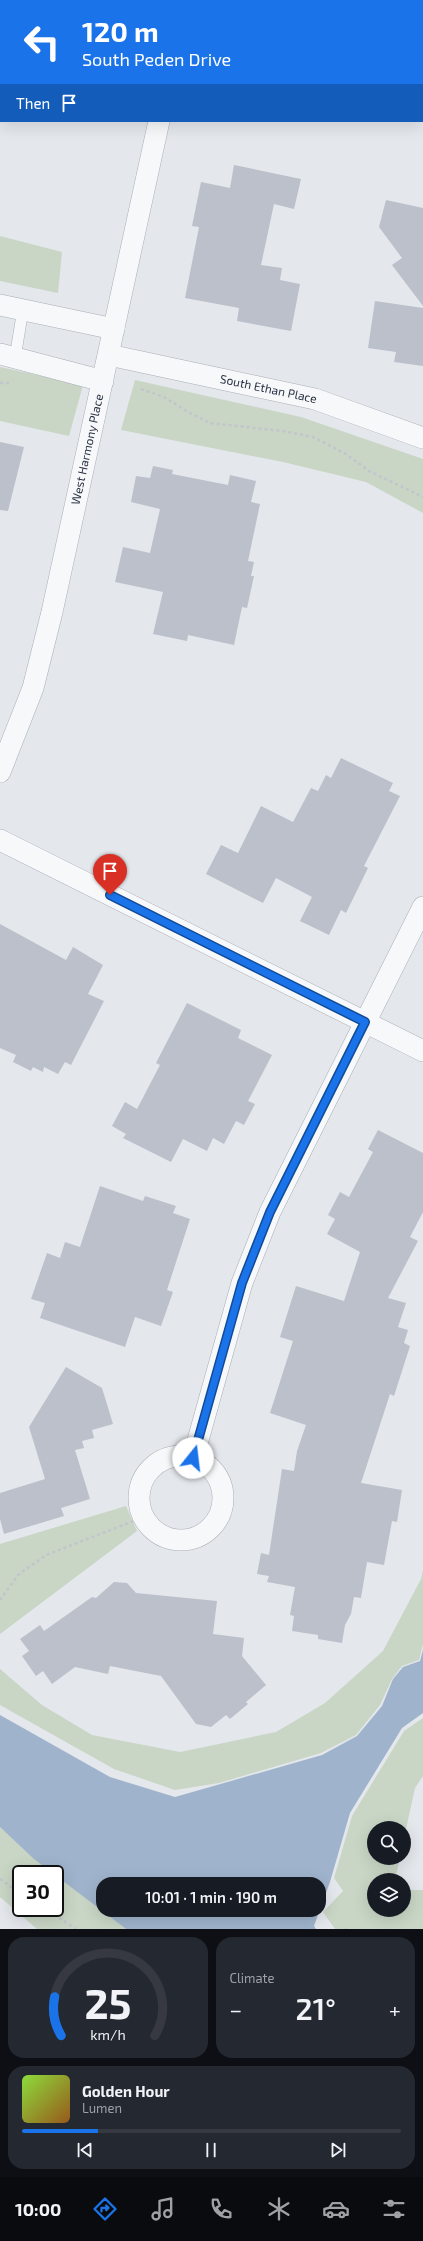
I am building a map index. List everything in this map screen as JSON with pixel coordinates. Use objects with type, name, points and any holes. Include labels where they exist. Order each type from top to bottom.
[{"type":"street","name":"West Harmony Place","points":[[0,772],[33,688],[109,355],[159,122]]},
{"type":"street","points":[[0,305],[114,329]]},
{"type":"street","name":"South Ethan Place","points":[[109,355],[315,399],[423,438]]},
{"type":"street","points":[[8,356],[103,381]]},
{"type":"street","points":[[0,840],[423,1051]]},
{"type":"street","points":[[193,1458],[242,1283],[270,1212],[423,907]]},
{"type":"street","points":[[178,1456],[193,1458],[206,1464],[217,1474],[223,1488],[224,1503],[220,1516],[211,1529],[199,1537],[184,1541],[170,1540],[157,1533],[144,1517],[138,1500],[140,1487],[146,1475],[154,1466],[166,1459],[178,1456]]},
{"type":"lane","points":[[8,356],[23,309]]},
{"type":"path","points":[[103,381],[140,388],[164,397],[210,423],[283,431],[313,437],[346,454],[368,471],[423,497]]},
{"type":"path","points":[[0,1600],[19,1574],[46,1555],[144,1517]]},
{"type":"path","points":[[0,1879],[12,1888]]},
{"type":"path","points":[[58,1917],[76,1929]]},
{"type":"green space","points":[[0,236],[62,252],[58,293],[0,281]]},
{"type":"green space","points":[[0,367],[83,385],[69,436],[0,421]]},
{"type":"green space","points":[[135,380],[301,417],[423,459],[423,513],[366,482],[283,462],[121,430]]},
{"type":"green space","points":[[126,1506],[137,1531],[0,1634],[0,1544]]},
{"type":"green space","points":[[423,1570],[423,1644],[419,1660],[402,1666],[392,1679],[380,1705],[356,1735],[321,1753],[219,1783],[175,1790],[114,1769],[0,1705],[0,1669],[42,1705],[92,1735],[180,1752],[276,1732],[325,1703],[383,1651],[421,1579]]},
{"type":"green space","points":[[423,1718],[423,1776],[415,1788],[408,1821],[367,1821],[367,1865],[398,1865],[397,1873],[367,1873],[367,1917],[411,1917],[411,1890],[423,1890],[423,1929],[335,1929],[326,1916],[326,1909],[343,1891],[334,1878],[352,1816],[404,1731]]},
{"type":"green space","points":[[0,1827],[44,1865],[12,1865],[12,1907],[0,1897]]},
{"type":"green space","points":[[64,1881],[96,1906],[96,1917],[111,1917],[126,1929],[37,1929],[23,1917],[64,1917]]},
{"type":"water","points":[[423,1650],[423,1713],[402,1728],[350,1813],[326,1893],[326,1877],[96,1877],[96,1906],[64,1882],[64,1865],[42,1865],[0,1827],[0,1715],[110,1777],[175,1797],[322,1755],[357,1736],[382,1706],[393,1679],[403,1667],[420,1661]]},
{"type":"water","points":[[110,1917],[317,1917],[314,1926],[316,1929],[126,1929]]},
{"type":"building","points":[[234,165],[301,179],[294,209],[274,204],[261,265],[282,268],[280,280],[300,284],[291,331],[237,321],[239,308],[185,298],[199,227],[192,226],[201,182],[230,188]]},
{"type":"building","points":[[386,200],[423,208],[423,306],[392,265],[402,258],[379,227]]},
{"type":"building","points":[[375,301],[423,308],[423,366],[394,362],[396,352],[368,348]]},
{"type":"building","points":[[0,442],[24,447],[8,511],[0,510]]},
{"type":"building","points":[[153,466],[173,470],[172,474],[228,485],[230,475],[256,481],[251,502],[260,504],[248,561],[254,562],[251,576],[254,576],[247,608],[242,607],[234,645],[188,635],[187,641],[153,634],[163,592],[115,582],[123,547],[150,553],[160,509],[131,502],[136,476],[150,478]]},
{"type":"building","points":[[341,758],[393,783],[389,791],[400,796],[364,866],[368,868],[346,913],[341,910],[329,935],[300,921],[312,897],[276,878],[263,903],[206,874],[221,845],[238,853],[261,806],[293,822],[311,788],[318,791],[326,775],[331,778]]},
{"type":"building","points":[[0,924],[66,960],[73,947],[103,965],[88,994],[104,1001],[71,1065],[65,1062],[58,1074],[44,1067],[43,1072],[33,1067],[31,1071],[13,1062],[16,1055],[0,1048]]},
{"type":"building","points":[[187,1003],[241,1030],[238,1038],[272,1055],[248,1101],[255,1104],[244,1125],[236,1121],[224,1144],[213,1138],[207,1151],[183,1139],[171,1162],[123,1138],[126,1134],[112,1126],[125,1102],[137,1109],[160,1065],[156,1063]]},
{"type":"building","points":[[378,1130],[423,1153],[423,1212],[410,1237],[418,1241],[388,1298],[406,1303],[398,1327],[408,1330],[404,1343],[410,1346],[394,1396],[390,1394],[361,1483],[402,1490],[397,1522],[392,1521],[384,1565],[367,1562],[361,1598],[354,1597],[351,1614],[345,1625],[342,1643],[318,1639],[318,1635],[292,1631],[294,1616],[290,1615],[295,1587],[267,1582],[269,1576],[257,1574],[261,1553],[269,1555],[282,1469],[294,1471],[297,1451],[306,1425],[270,1413],[293,1341],[280,1337],[296,1286],[344,1301],[360,1252],[327,1234],[335,1219],[328,1215],[340,1192],[349,1197],[373,1152],[368,1149]]},
{"type":"building","points":[[100,1186],[143,1201],[145,1196],[176,1206],[173,1213],[190,1219],[167,1290],[173,1292],[161,1326],[135,1317],[125,1347],[40,1318],[45,1303],[31,1299],[47,1253],[60,1258],[65,1242],[80,1247]]},
{"type":"building","points":[[66,1367],[102,1388],[113,1424],[92,1430],[94,1438],[82,1441],[84,1448],[75,1450],[90,1499],[61,1508],[64,1516],[4,1534],[0,1519],[0,1493],[45,1479],[29,1427]]},
{"type":"building","points":[[114,1582],[127,1583],[136,1593],[217,1601],[213,1634],[244,1638],[242,1656],[266,1685],[246,1702],[248,1704],[230,1719],[226,1715],[211,1727],[196,1724],[161,1676],[110,1666],[108,1674],[75,1667],[52,1684],[43,1671],[36,1676],[22,1656],[29,1651],[20,1639],[40,1625],[44,1631],[92,1597],[96,1598]]},
{"type":"route","points":[[110,895],[365,1022],[270,1212],[242,1283],[193,1458]]}]
